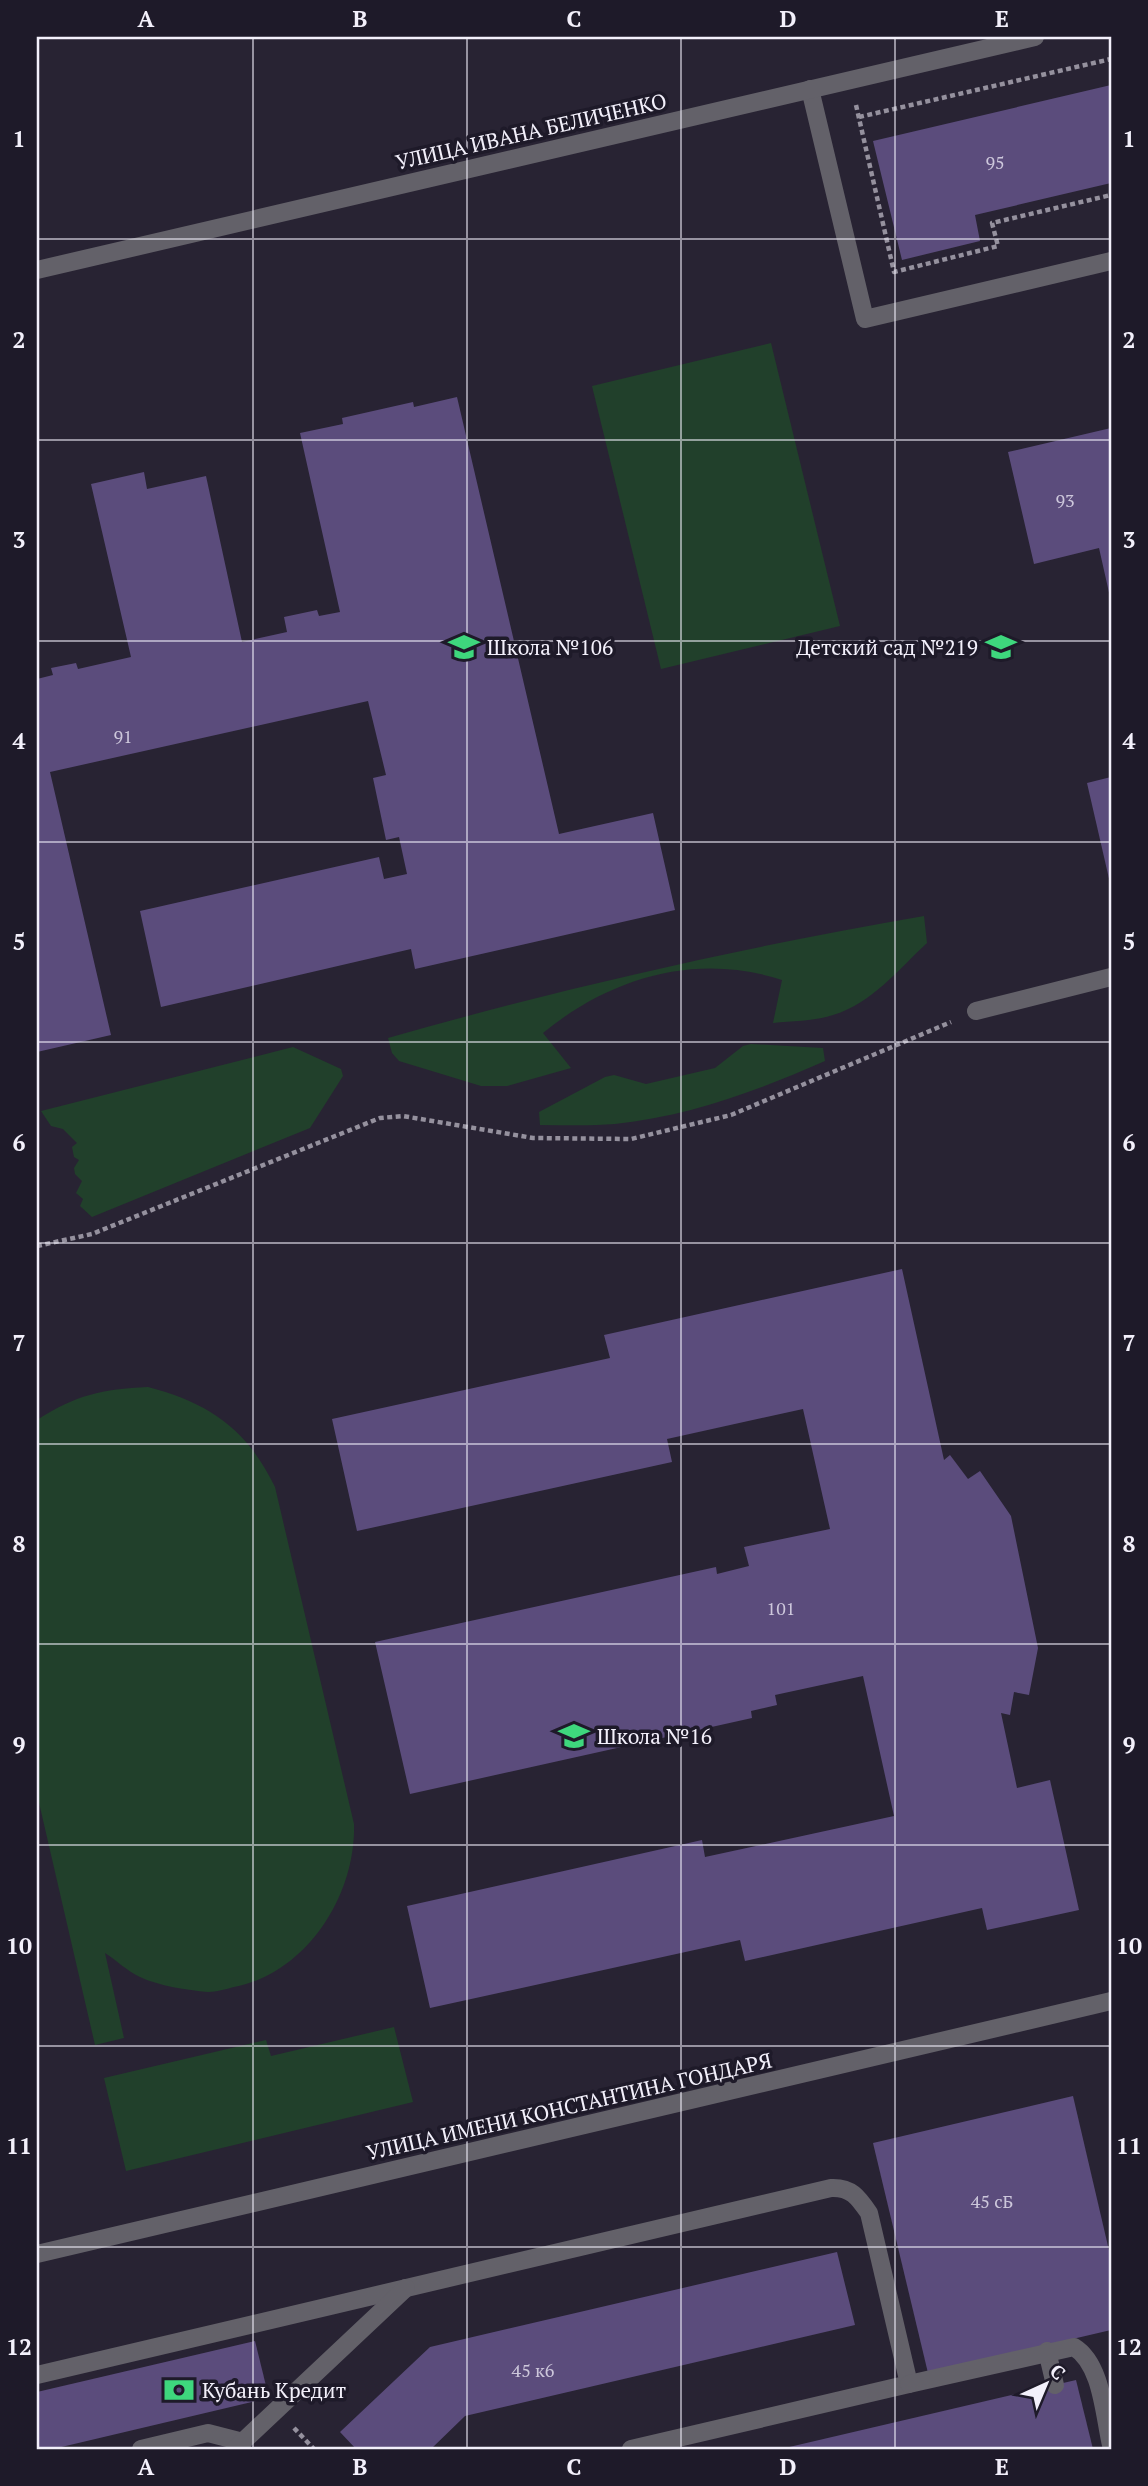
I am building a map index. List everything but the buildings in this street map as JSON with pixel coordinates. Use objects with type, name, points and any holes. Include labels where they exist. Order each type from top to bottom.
[{"type":"street","name":"УЛИЦА ИВАНА БЕЛИЧЕНКО","points":[[37,270],[1035,37]]},
{"type":"street","points":[[810,89],[865,319],[1111,261]]},
{"type":"street","points":[[976,1011],[1111,976]]},
{"type":"street","name":"УЛИЦА ИМЕНИ КОНСТАНТИНА ГОНДАРЯ","points":[[37,2254],[1111,2001]]},
{"type":"street","points":[[37,2375],[843,2187],[857,2196],[869,2213],[909,2384]]},
{"type":"street","points":[[141,2449],[208,2433],[239,2446],[406,2288]]},
{"type":"street","points":[[631,2449],[690,2442],[909,2384],[1074,2347],[1085,2354],[1093,2369],[1111,2445]]},
{"type":"street","points":[[1047,2351],[1055,2385]]},
{"type":"path","points":[[1111,59],[859,117],[894,272],[998,246],[992,223],[1111,195]]},
{"type":"path","points":[[37,1246],[92,1234],[380,1118],[402,1116],[533,1138],[631,1139],[731,1115],[976,1011]]},
{"type":"green space","points":[[771,343],[840,626],[661,669],[592,386]]},
{"type":"green space","points":[[924,916],[927,943],[860,1003],[826,1017],[773,1023],[782,980],[750,972],[718,969],[656,975],[597,997],[569,1013],[543,1033],[571,1068],[507,1086],[481,1086],[399,1061],[392,1053],[388,1038],[654,970],[788,941]]},
{"type":"green space","points":[[751,1044],[823,1048],[825,1061],[722,1101],[669,1115],[615,1124],[540,1125],[539,1112],[605,1077],[614,1075],[646,1084],[715,1068],[743,1046]]},
{"type":"green space","points":[[293,1047],[341,1069],[343,1076],[310,1128],[92,1217],[80,1206],[83,1199],[76,1193],[82,1181],[75,1174],[74,1168],[79,1160],[74,1157],[72,1147],[77,1143],[63,1129],[51,1126],[41,1111]]},
{"type":"green space","points":[[148,1387],[190,1401],[224,1421],[252,1449],[275,1487],[354,1824],[352,1851],[336,1903],[322,1927],[305,1948],[284,1966],[260,1979],[214,1992],[182,1989],[140,1977],[105,1953],[124,2038],[95,2045],[37,1794],[37,1420],[90,1395],[117,1389]]},
{"type":"green space","points":[[394,2027],[413,2102],[126,2171],[104,2078],[266,2040],[271,2056]]},
{"type":"place","name":"Школа №106","points":[[464,647]]},
{"type":"place","name":"Детский сад №219","points":[[1001,647]]},
{"type":"place","name":"Школа №16","points":[[574,1736]]},
{"type":"place","name":"Кубань Кредит","points":[[179,2390]]}]
